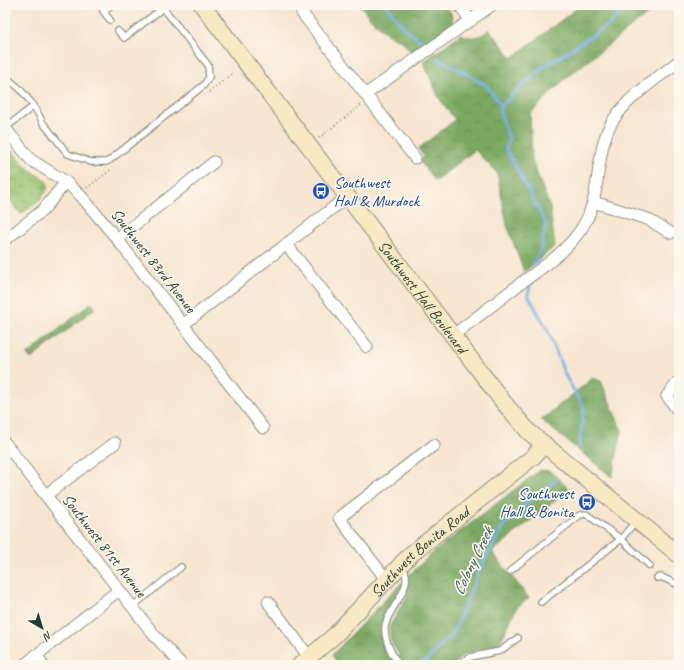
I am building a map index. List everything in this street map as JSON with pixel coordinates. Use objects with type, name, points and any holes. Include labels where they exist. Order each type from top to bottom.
[{"type":"main road","name":"Southwest Hall Boulevard","points":[[202,5],[504,404],[528,431],[679,555]]},
{"type":"main road","name":"Southwest Bonita Road","points":[[304,661],[334,636],[400,564],[422,544],[534,456],[544,444]]},
{"type":"street","points":[[459,5],[471,21]]},
{"type":"street","points":[[368,96],[412,60],[471,21],[492,5]]},
{"type":"street","points":[[302,13],[415,158]]},
{"type":"street","points":[[453,335],[558,255],[578,234],[589,215],[594,202],[604,141],[614,119],[623,107],[636,95],[679,60]]},
{"type":"street","name":"Southwest 83rd Avenue","points":[[5,128],[31,160],[66,182],[81,196],[184,324],[263,428]]},
{"type":"street","points":[[117,239],[214,162]]},
{"type":"street","points":[[5,240],[44,210],[66,182]]},
{"type":"street","points":[[184,324],[348,196]]},
{"type":"street","points":[[594,202],[647,219],[671,233]]},
{"type":"street","points":[[286,244],[367,347]]},
{"type":"street","points":[[679,381],[667,396],[679,412]]},
{"type":"street","name":"Southwest 81st Avenue","points":[[5,443],[155,636],[182,665]]},
{"type":"street","points":[[46,495],[116,443]]},
{"type":"street","points":[[386,579],[339,518],[434,445]]},
{"type":"street","points":[[24,665],[119,590]]},
{"type":"street","points":[[268,602],[304,661]]},
{"type":"street","points":[[36,655],[44,665]]},
{"type":"lane","points":[[110,20],[103,11],[112,5]]},
{"type":"lane","points":[[5,76],[20,89],[34,106],[43,122],[68,154],[91,162],[106,162],[204,85],[209,77],[208,65],[162,6],[124,38],[118,31]]},
{"type":"lane","points":[[5,128],[34,106]]},
{"type":"lane","points":[[510,571],[580,515],[586,514],[621,538],[650,566]]},
{"type":"lane","points":[[541,602],[621,538],[637,520]]},
{"type":"lane","points":[[399,665],[388,644],[385,630],[388,616],[401,597],[404,585],[406,575],[400,564]]},
{"type":"lane","points":[[132,606],[181,567]]},
{"type":"lane","points":[[657,578],[661,577],[679,585]]},
{"type":"lane","points":[[458,665],[470,657],[500,651],[518,638]]},
{"type":"path","points":[[310,146],[368,96]]},
{"type":"green space","points":[[360,5],[445,5],[451,13],[453,24],[412,53],[402,41],[387,34],[371,19]]},
{"type":"green space","points":[[581,5],[659,5],[565,79],[530,114],[532,161],[550,207],[555,246],[524,272],[507,225],[497,173],[475,150],[435,181],[419,160],[424,156],[418,149],[455,120],[439,98],[423,62],[461,34],[469,37],[476,37],[480,36],[489,29],[512,58]]},
{"type":"green space","points":[[11,150],[26,167],[45,180],[48,184],[45,193],[21,214],[5,194],[5,154]]},
{"type":"green space","points":[[91,303],[95,308],[31,359],[27,355]]},
{"type":"green space","points":[[593,378],[601,381],[622,431],[612,477],[541,420]]},
{"type":"green space","points":[[540,470],[550,471],[569,489],[492,552],[529,598],[517,607],[500,643],[463,655],[454,665],[405,665],[391,642],[389,627],[408,595],[409,575],[436,550]]},
{"type":"green space","points":[[402,582],[400,595],[387,613],[381,627],[383,642],[396,665],[339,665],[332,655]]},
{"type":"waterway","name":"Colony Creek","points":[[386,5],[405,29],[421,41]]},
{"type":"waterway","points":[[501,106],[539,70],[610,24],[628,5]]},
{"type":"waterway","name":"Colony Creek","points":[[437,58],[486,85],[501,106],[499,109],[509,139],[506,149],[546,224],[540,252],[533,265]]},
{"type":"waterway","name":"Colony Creek","points":[[530,286],[528,295],[548,331],[565,375],[584,408],[579,447]]},
{"type":"waterway","name":"Colony Creek","points":[[424,663],[453,633],[478,573],[504,525],[524,506],[556,480]]},
{"type":"place","name":"Southwest Hall & Murdock","points":[[321,191]]},
{"type":"place","name":"Southwest Hall & Bonita","points":[[587,502]]}]
